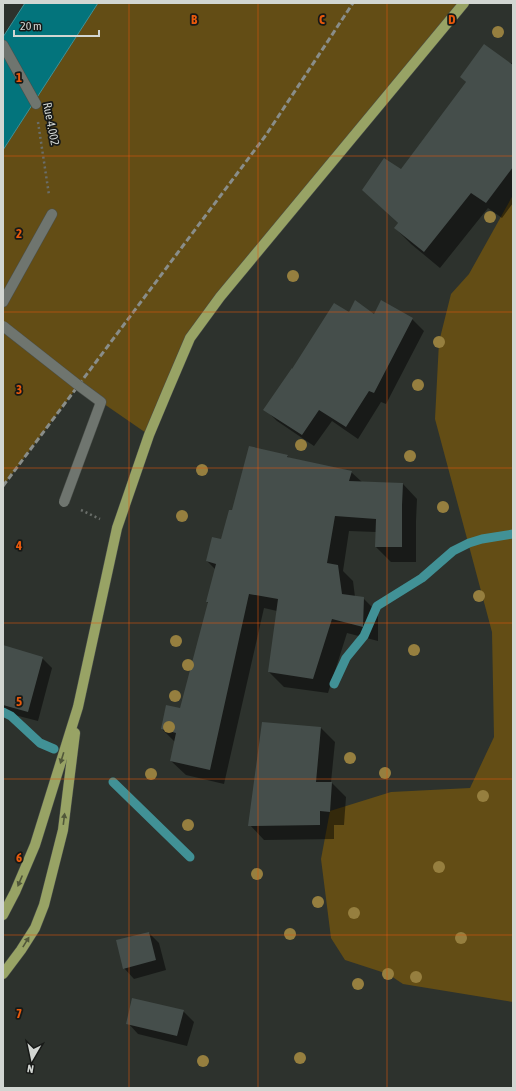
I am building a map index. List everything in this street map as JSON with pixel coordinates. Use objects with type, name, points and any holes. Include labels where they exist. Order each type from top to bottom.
[{"type":"main road","points":[[3,915],[15,892],[35,845],[78,707],[117,528],[149,435],[190,338],[220,297],[464,3]]},
{"type":"main road","points":[[3,974],[35,928],[44,905],[63,830],[78,707]]},
{"type":"street","name":"Rue 4.002","points":[[3,45],[36,104]]},
{"type":"street","points":[[3,302],[52,214]]},
{"type":"street","points":[[3,326],[101,402],[64,502]]},
{"type":"path","name":"Rue 4.002","points":[[36,104],[52,214]]},
{"type":"path","points":[[64,502],[117,528]]},
{"type":"shaded area","points":[[98,3],[464,3],[190,338],[149,435],[78,386],[3,486],[3,150]]},
{"type":"shaded area","points":[[513,195],[513,1002],[403,984],[388,974],[345,960],[331,938],[321,859],[330,811],[391,792],[470,788],[494,737],[492,632],[435,419],[439,342],[451,294],[469,274]]},
{"type":"water","points":[[25,3],[98,3],[3,150],[3,37]]},
{"type":"building","points":[[484,44],[513,65],[513,167],[486,203],[471,193],[424,252],[394,228],[398,223],[362,190],[384,158],[401,169],[466,82],[460,77]]},
{"type":"building","points":[[355,300],[374,314],[381,300],[413,318],[374,393],[369,391],[346,427],[319,410],[302,435],[263,410],[292,369],[334,303],[349,312]]},
{"type":"building","points":[[249,446],[288,455],[287,457],[352,471],[349,481],[403,483],[402,547],[375,547],[376,519],[335,516],[327,563],[338,565],[342,594],[364,597],[363,627],[332,619],[313,679],[268,672],[278,599],[249,594],[210,770],[170,761],[176,733],[161,729],[166,705],[180,708],[208,602],[206,602],[216,564],[206,561],[212,537],[221,539],[229,510],[232,510]]},
{"type":"building","points":[[3,645],[43,657],[28,712],[3,705]]},
{"type":"building","points":[[262,722],[321,727],[316,782],[332,782],[330,812],[320,811],[320,825],[248,826]]},
{"type":"building","points":[[149,932],[156,960],[123,969],[116,940]]},
{"type":"building","points":[[132,998],[184,1010],[177,1036],[126,1024]]},
{"type":"waterway","points":[[334,684],[346,658],[364,636],[377,606],[422,578],[453,551],[469,543],[482,539],[513,534]]},
{"type":"waterway","points":[[3,712],[11,716],[40,743],[54,749]]},
{"type":"waterway","points":[[113,782],[190,857]]},
{"type":"railway","points":[[3,486],[266,135],[353,3]]}]
